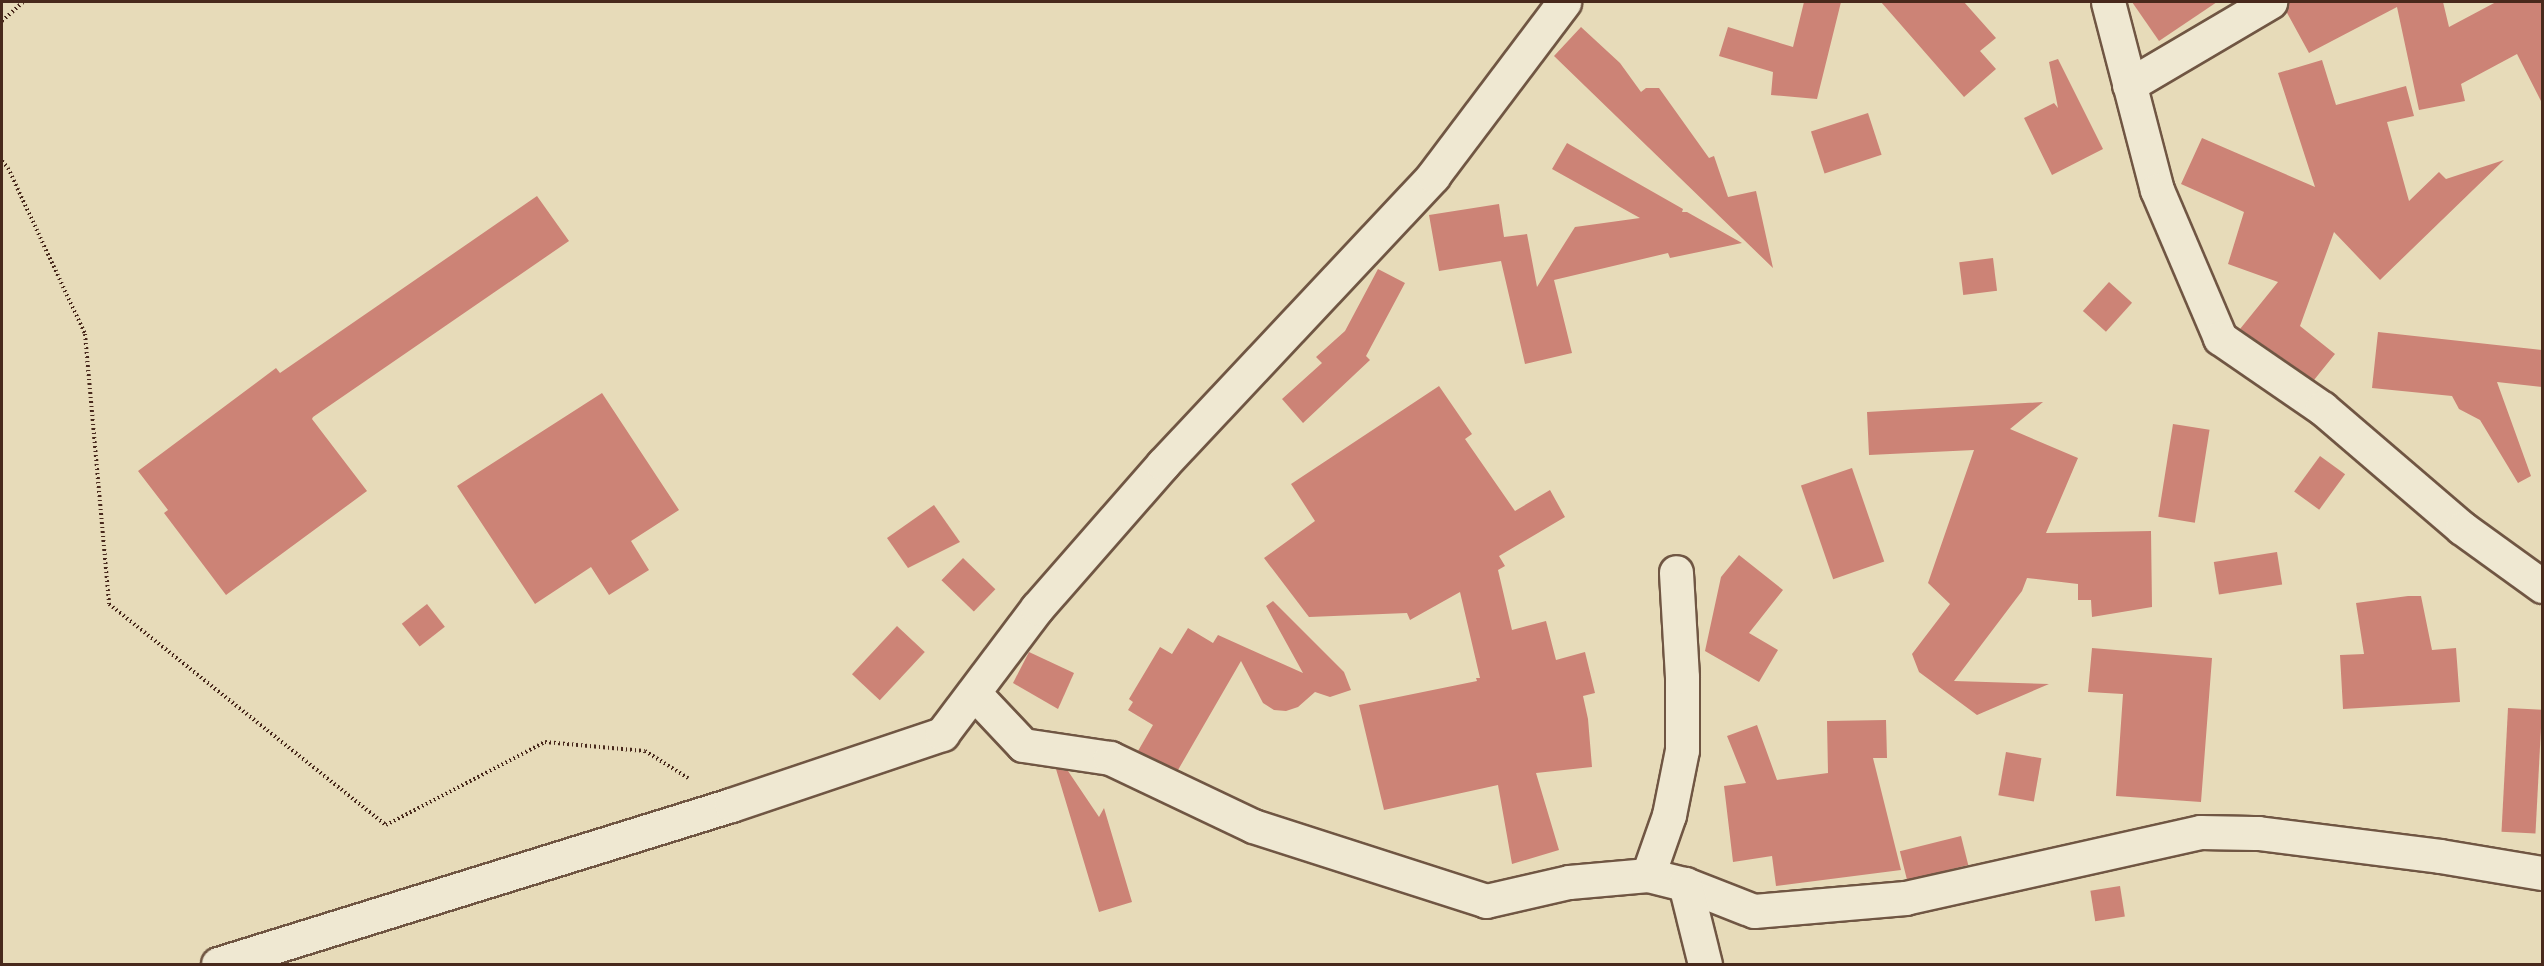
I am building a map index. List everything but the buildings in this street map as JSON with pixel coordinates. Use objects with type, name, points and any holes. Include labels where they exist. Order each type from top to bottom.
[{"type":"street","points":[[218,964],[731,805],[942,734],[1036,608],[1155,473],[1433,176],[1564,2]]},
{"type":"street","points":[[2108,2],[2157,190],[2220,338],[2322,408],[2462,528],[2542,586]]},
{"type":"street","points":[[2129,85],[2270,2]]},
{"type":"street","points":[[1648,875],[1669,815],[1682,750],[1682,677],[1676,572]]},
{"type":"street","points":[[974,693],[1023,745],[1110,758],[1253,826],[1486,901],[1569,882],[1648,875],[1685,884],[1754,911],[1905,898],[2200,832],[2258,833],[2440,856],[2542,873]]},
{"type":"street","points":[[1685,884],[1705,964]]},
{"type":"path","points":[[2,21],[22,2]]},
{"type":"path","points":[[2,161],[8,168],[85,334],[109,604],[386,825],[545,742],[645,751],[731,805]]}]
